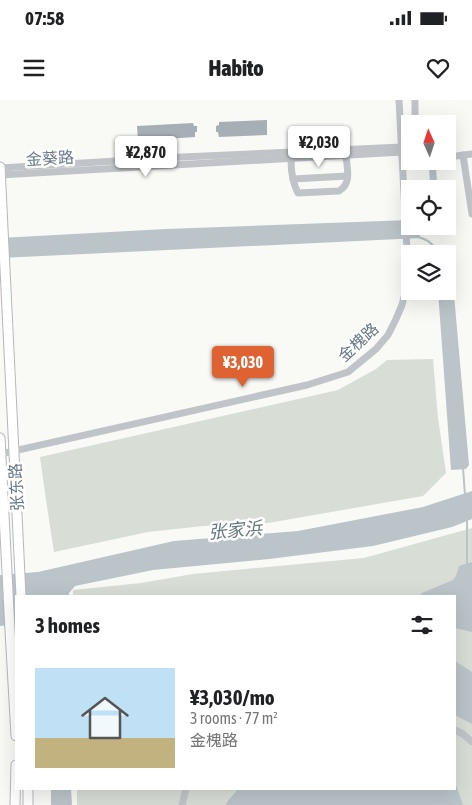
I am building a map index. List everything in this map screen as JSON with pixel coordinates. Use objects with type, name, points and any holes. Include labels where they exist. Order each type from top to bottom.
[{"type":"main road","name":"张东路","points":[[0,168],[21,595]]},
{"type":"main road","name":"张东路","points":[[0,438],[15,714]]},
{"type":"main road","points":[[15,790],[15,805]]},
{"type":"main road","points":[[28,790],[28,805]]},
{"type":"street","name":"金槐路","points":[[399,100],[402,115]]},
{"type":"street","points":[[415,100],[415,115]]},
{"type":"street","name":"金葵路","points":[[0,175],[346,156],[401,150]]},
{"type":"street","name":"金葵路","points":[[0,168],[192,157],[401,150]]},
{"type":"street","points":[[456,156],[472,154]]},
{"type":"street","points":[[463,155],[472,214]]},
{"type":"street","points":[[291,159],[291,173],[298,192],[340,191],[348,181],[346,156]]},
{"type":"street","name":"金槐路","points":[[0,454],[307,385],[348,372],[376,349],[388,335],[402,305],[408,269],[403,170]]},
{"type":"street","points":[[293,179],[347,176]]},
{"type":"street","points":[[456,730],[472,742]]},
{"type":"street","points":[[182,805],[186,790]]},
{"type":"shaded area","points":[[401,220],[401,235],[420,235],[420,238],[0,258],[0,238],[166,229]]},
{"type":"shaded area","points":[[439,300],[454,300],[469,465],[466,469],[451,470]]},
{"type":"shaded area","points":[[433,359],[438,418],[446,473],[423,496],[268,523],[203,526],[148,532],[54,552],[40,457],[338,390],[376,369],[387,360]]},
{"type":"shaded area","points":[[472,491],[472,519],[452,527],[373,546],[269,559],[153,570],[75,586],[69,595],[15,595],[15,624],[0,626],[0,575],[38,572],[174,541],[298,531],[423,507]]},
{"type":"shaded area","points":[[472,528],[472,805],[77,805],[77,790],[456,790],[456,595],[73,595],[73,590],[141,583],[193,574],[364,558]]},
{"type":"shaded area","points":[[472,562],[472,632],[456,628],[456,595],[421,595],[453,580],[459,566]]},
{"type":"shaded area","points":[[456,662],[472,672],[472,724],[456,716]]},
{"type":"shaded area","points":[[456,785],[463,805],[226,805],[237,790],[456,790]]},
{"type":"shaded area","points":[[51,790],[71,790],[72,805],[51,805]]},
{"type":"building","points":[[267,120],[267,135],[219,137],[218,132],[216,132],[216,126],[219,125],[219,122]]},
{"type":"building","points":[[193,123],[194,126],[197,126],[195,137],[138,141],[137,126]]},
{"type":"waterway","points":[[433,170],[433,180]]},
{"type":"waterway","points":[[418,237],[432,245]]},
{"type":"waterway","points":[[463,468],[465,495]]},
{"type":"waterway","points":[[467,520],[467,565]]},
{"type":"water label","name":"张家浜","points":[[235,530]]}]
